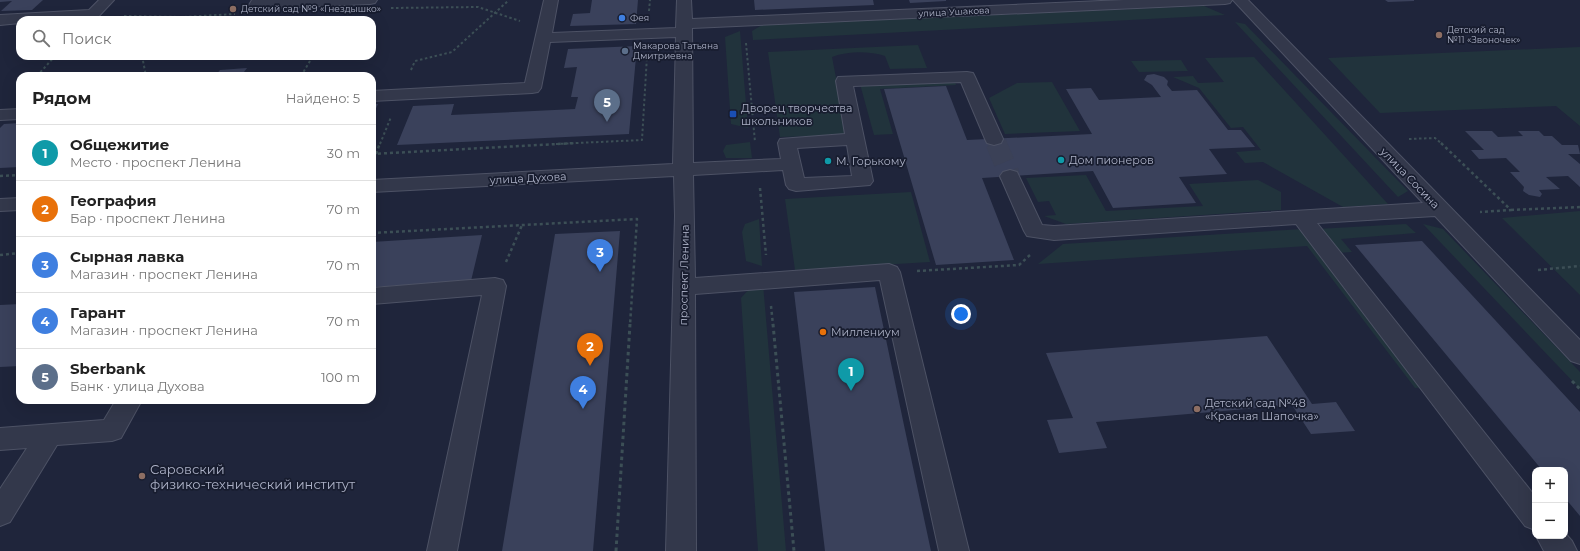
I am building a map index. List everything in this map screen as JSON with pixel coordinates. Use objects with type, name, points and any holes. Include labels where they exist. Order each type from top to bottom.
[{"type":"street","points":[[62,16],[93,14],[107,0]]},
{"type":"street","points":[[260,0],[256,5],[370,0]]},
{"type":"street","points":[[376,96],[532,88],[551,0]]},
{"type":"street","name":"проспект Ленина","points":[[681,551],[686,216],[683,170],[684,0]]},
{"type":"street","name":"улица Ушакова","points":[[543,38],[648,33],[684,28],[1061,4],[1225,0]]},
{"type":"street","name":"улица Сосина","points":[[1240,0],[1580,355]]},
{"type":"street","points":[[0,20],[16,19]]},
{"type":"street","points":[[855,139],[787,143],[796,185],[863,181],[844,81],[968,77],[994,139]]},
{"type":"street","points":[[0,115],[16,114]]},
{"type":"street","name":"улица Духова","points":[[376,186],[791,164]]},
{"type":"street","points":[[1010,176],[1034,231],[1054,233],[1440,209]]},
{"type":"street","points":[[0,205],[16,204]]},
{"type":"street","points":[[1301,217],[1532,513]]},
{"type":"street","points":[[684,287],[889,272],[954,551]]},
{"type":"street","points":[[376,296],[496,286],[442,551]]},
{"type":"street","points":[[0,439],[112,430],[127,404]]},
{"type":"street","points":[[0,513],[49,435]]},
{"type":"street","points":[[1552,539],[1562,551]]},
{"type":"path","points":[[509,0],[452,52],[415,61],[376,154],[642,140],[650,0]]},
{"type":"path","points":[[41,72],[51,60]]},
{"type":"path","points":[[143,60],[145,72]]},
{"type":"path","points":[[303,72],[311,60]]},
{"type":"path","points":[[0,176],[16,175]]},
{"type":"path","points":[[1511,210],[1580,207]]},
{"type":"path","points":[[376,233],[636,219],[616,551]]},
{"type":"path","points":[[496,286],[522,225]]},
{"type":"path","points":[[889,272],[1019,265],[1054,233]]},
{"type":"path","points":[[0,255],[16,254]]},
{"type":"path","points":[[1533,271],[1580,266]]},
{"type":"shaded area","points":[[1204,6],[1225,15],[753,40],[752,31],[762,25]]},
{"type":"shaded area","points":[[1235,22],[1245,24],[1408,191],[1398,197]]},
{"type":"shaded area","points":[[740,31],[748,128],[731,124],[725,37]]},
{"type":"shaded area","points":[[918,45],[927,68],[890,69],[885,56],[872,53],[858,52],[832,57],[847,135],[780,137],[768,52]]},
{"type":"shaded area","points":[[1580,47],[1580,126],[1556,106],[1380,113],[1328,58]]},
{"type":"shaded area","points":[[1254,57],[1388,204],[1343,207],[1263,162],[1245,163],[1236,152],[1261,150],[1243,127],[1231,128],[1199,88],[1173,77],[1193,76],[1198,83],[1224,82],[1205,58]]},
{"type":"shaded area","points":[[1181,60],[1188,71],[1139,72],[1131,61]]},
{"type":"shaded area","points":[[954,79],[956,85],[880,89],[893,134],[874,135],[860,84]]},
{"type":"shaded area","points":[[1052,82],[1080,131],[1005,134],[989,98],[1017,83]]},
{"type":"shaded area","points":[[750,142],[752,158],[726,158],[723,151],[726,145]]},
{"type":"shaded area","points":[[1086,175],[1106,211],[1203,206],[1189,184],[1258,180],[1281,192],[1281,210],[1066,224],[1044,216],[1056,215],[1049,201],[1038,202],[1026,178]]},
{"type":"shaded area","points":[[911,192],[930,262],[795,270],[785,199]]},
{"type":"shaded area","points":[[1580,211],[1580,295],[1502,218]]},
{"type":"shaded area","points":[[759,219],[762,266],[746,261],[742,232],[745,224]]},
{"type":"shaded area","points":[[1406,224],[1416,233],[1341,239],[1352,252],[1337,253],[1317,229]]},
{"type":"shaded area","points":[[1423,224],[1443,229],[1580,372],[1580,389]]},
{"type":"shaded area","points":[[1303,229],[1427,387],[1415,388],[1307,246],[1038,264],[1063,244]]},
{"type":"shaded area","points":[[763,284],[786,551],[758,551],[741,298],[750,288]]},
{"type":"building","points":[[0,0],[43,0],[32,10],[1,11],[12,1],[0,2]]},
{"type":"building","points":[[592,0],[638,0],[636,24],[570,26],[573,14],[590,13]]},
{"type":"building","points":[[754,0],[873,0],[874,5],[755,10]]},
{"type":"building","points":[[909,0],[946,0],[946,1],[910,3]]},
{"type":"building","points":[[1385,0],[1414,0],[1414,1],[1388,2]]},
{"type":"building","points":[[637,46],[629,134],[397,145],[413,106],[454,104],[451,115],[575,109],[578,97],[571,97],[577,67],[564,68],[568,49]]},
{"type":"building","points":[[247,68],[244,72],[218,72],[220,70]]},
{"type":"building","name":"Дом пионеров","points":[[1154,74],[1164,77],[1168,81],[1167,85],[1172,91],[1197,90],[1228,130],[1241,130],[1255,147],[1209,149],[1227,174],[1179,177],[1196,203],[1113,208],[1093,171],[982,178],[1014,260],[936,265],[884,89],[946,86],[967,140],[1092,134],[1066,89],[1091,88],[1099,100],[1161,97],[1152,85],[1144,80],[1147,75]]},
{"type":"building","points":[[16,123],[16,167],[0,168],[0,128],[4,124]]},
{"type":"building","points":[[1465,131],[1492,131],[1498,137],[1523,136],[1518,131],[1539,131],[1544,136],[1552,136],[1562,145],[1578,145],[1580,154],[1568,154],[1580,164],[1580,187],[1568,176],[1546,177],[1560,189],[1539,190],[1542,194],[1540,197],[1529,195],[1523,191],[1524,187],[1510,172],[1520,172],[1506,158],[1479,159],[1471,150],[1484,150]]},
{"type":"building","points":[[620,231],[593,551],[502,551],[555,234]]},
{"type":"building","points":[[482,235],[471,281],[376,287],[376,242]]},
{"type":"building","points":[[1422,241],[1580,412],[1580,516],[1568,502],[1568,467],[1540,467],[1355,245]]},
{"type":"building","points":[[875,287],[931,551],[825,551],[794,292]]},
{"type":"building","points":[[16,304],[16,366],[0,367],[0,305]]},
{"type":"building","points":[[1267,336],[1312,404],[1336,402],[1355,431],[1311,434],[1292,405],[1096,422],[1107,448],[1059,453],[1047,420],[1073,418],[1046,353]]},
{"type":"tunnel","points":[[994,139],[996,144]]},
{"type":"tunnel","points":[[996,143],[1010,176]]},
{"type":"place","name":"Детский сад №9 «Гнездышко»","points":[[233,9]]},
{"type":"place","name":"Фея","points":[[622,18]]},
{"type":"place","name":"Детский сад №11 «Звоночек»","points":[[1439,35]]},
{"type":"place","name":"Макарова Татьяна Дмитриевна","points":[[625,51]]},
{"type":"place","name":"Дворец творчества школьников","points":[[733,114]]},
{"type":"place","name":"Sberbank","points":[[607,122]]},
{"type":"place","name":"Дом пионеров","points":[[1061,160]]},
{"type":"place","name":"М. Горькому","points":[[828,161]]},
{"type":"place","name":"Сырная лавка","points":[[600,272]]},
{"type":"place","name":"Миллениум","points":[[823,332]]},
{"type":"place","name":"География","points":[[590,366]]},
{"type":"place","name":"Общежитие","points":[[851,391]]},
{"type":"place","name":"Гарант","points":[[583,409]]},
{"type":"place","name":"Детский сад №48 «Красная Шапочка»","points":[[1197,409]]},
{"type":"place","name":"Саровский физико-технический институт","points":[[142,476]]}]
